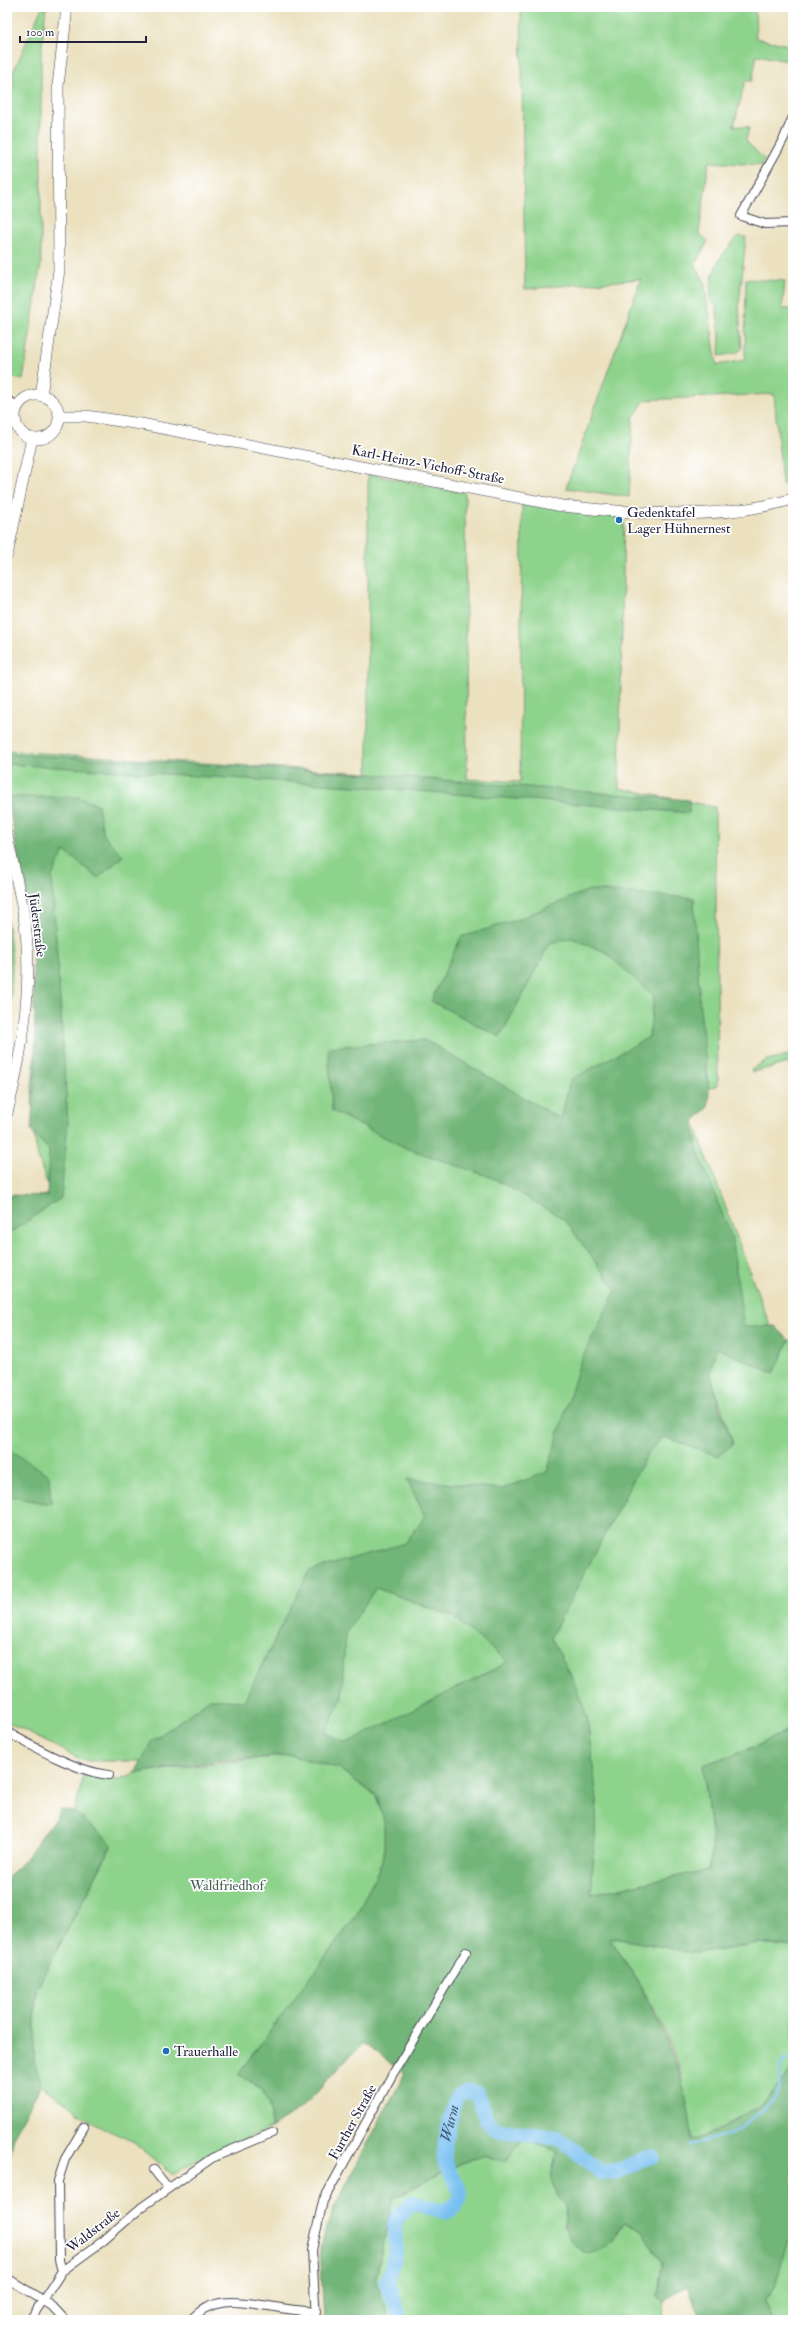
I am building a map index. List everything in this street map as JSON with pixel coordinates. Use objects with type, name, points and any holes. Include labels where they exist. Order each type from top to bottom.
[{"type":"main road","points":[[41,396],[60,270],[58,86],[68,7]]},
{"type":"main road","points":[[41,396],[54,403],[59,416],[56,429],[51,434],[38,439],[32,438],[20,432],[17,426],[16,412],[18,406],[28,398],[41,396]]},
{"type":"main road","name":"Karl-Heinz-Viehoff-Straße","points":[[59,416],[86,416],[141,424],[562,506],[624,513],[695,514],[772,505],[793,499]]},
{"type":"main road","points":[[7,555],[32,438]]},
{"type":"main road","name":"Jüderstraße","points":[[7,836],[20,897],[27,957],[26,1012],[10,1087],[7,1113]]},
{"type":"street","points":[[793,117],[784,138],[741,216],[765,224],[793,224]]},
{"type":"street","points":[[7,400],[18,406]]},
{"type":"street","points":[[7,1732],[35,1747],[95,1773],[109,1774]]},
{"type":"street","name":"Further Straße","points":[[316,2316],[312,2250],[323,2201],[392,2077],[466,1952]]},
{"type":"street","points":[[62,2271],[59,2260],[58,2180],[65,2159],[84,2127]]},
{"type":"street","name":"Waldstraße","points":[[30,2320],[62,2271],[103,2241],[168,2188],[212,2158],[272,2133]]},
{"type":"street","points":[[154,2170],[168,2188]]},
{"type":"street","points":[[7,2278],[52,2306],[66,2320]]},
{"type":"street","points":[[191,2320],[208,2307],[225,2301],[246,2302],[316,2316]]},
{"type":"green space","points":[[42,7],[46,7],[41,55],[41,263],[23,380],[7,377],[7,101],[14,85],[12,75]]},
{"type":"green space","points":[[521,7],[755,7],[756,38],[793,46],[793,62],[757,55],[752,81],[745,81],[734,126],[749,127],[746,141],[765,160],[762,165],[709,162],[699,233],[708,241],[695,264],[704,281],[717,365],[745,360],[746,279],[785,281],[782,309],[793,309],[793,482],[782,484],[774,394],[645,400],[633,418],[629,497],[566,488],[641,279],[525,289]]},
{"type":"green space","points":[[739,236],[746,237],[739,306],[742,349],[736,353],[719,356],[720,335],[716,305],[711,302],[711,283],[716,266],[732,243]]},
{"type":"green space","points":[[368,474],[465,493],[467,779],[520,782],[522,502],[624,518],[619,788],[715,807],[718,1085],[685,1099],[781,1355],[774,1373],[789,1340],[793,1341],[793,1727],[757,1746],[703,1765],[713,1849],[708,1870],[591,1894],[597,1800],[362,1736],[347,1743],[325,1733],[146,1761],[84,1761],[7,1722],[7,1199],[30,1201],[50,1193],[38,1157],[33,1129],[32,1086],[41,979],[30,892],[7,800],[7,751],[368,773]],"holes":[[[692,1354],[710,1373],[733,1444],[664,1437],[647,1452],[607,1531]]]},
{"type":"green space","points":[[7,754],[368,774],[689,800],[689,813],[368,787],[7,764]]},
{"type":"green space","points":[[8,797],[78,797],[98,805],[103,834],[123,856],[98,878],[64,851],[52,877],[68,1123],[61,1198],[7,1235],[7,1195],[47,1196],[49,1150],[31,1131],[36,1059],[32,942]]},
{"type":"green space","points":[[589,890],[694,898],[700,1008],[709,1093],[708,1108],[695,1120],[693,1127],[698,1152],[731,1235],[744,1327],[775,1326],[789,1340],[774,1373],[716,1348],[710,1373],[720,1409],[733,1444],[718,1456],[664,1437],[648,1452],[551,1637],[574,1682],[587,1716],[597,1800],[591,1894],[708,1870],[713,1849],[703,1765],[757,1746],[793,1727],[793,1947],[759,1943],[696,1953],[609,1937],[644,1993],[664,2032],[679,2074],[688,2107],[691,2134],[690,2140],[715,2132],[762,2105],[793,2069],[793,2239],[788,2241],[775,2287],[766,2299],[771,2320],[702,2320],[688,2286],[675,2292],[665,2303],[658,2297],[662,2264],[643,2232],[624,2222],[610,2243],[595,2252],[587,2254],[569,2238],[567,2234],[565,2228],[566,2205],[555,2192],[551,2181],[557,2153],[541,2144],[522,2140],[505,2162],[485,2155],[445,2170],[393,2198],[376,2277],[387,2315],[386,2320],[324,2320],[320,2248],[334,2207],[405,2073],[363,2042],[304,2106],[271,2128],[269,2105],[262,2089],[238,2074],[356,1916],[384,1858],[384,1821],[377,1796],[338,1768],[290,1755],[220,1761],[135,1773],[152,1741],[210,1699],[244,1701],[309,1571],[405,1543],[425,1517],[407,1479],[502,1489],[547,1472],[580,1362],[616,1290],[564,1219],[493,1178],[406,1148],[332,1111],[328,1047],[425,1040],[561,1119],[570,1080],[649,1037],[654,996],[605,952],[572,938],[550,943],[500,1037],[431,1001],[461,937],[516,920]],"holes":[[[376,1588],[452,1616],[508,1662],[347,1743],[325,1733],[342,1698],[345,1634]]]},
{"type":"green space","points":[[7,919],[11,946],[12,984],[7,1023]]},
{"type":"green space","points":[[793,1054],[793,1062],[752,1072],[751,1070],[767,1060]]},
{"type":"green space","points":[[7,1448],[49,1475],[51,1504],[9,1497]]},
{"type":"green space","name":"Waldfriedhof","points":[[290,1755],[338,1768],[376,1796],[385,1821],[384,1858],[356,1916],[238,2074],[262,2089],[269,2105],[271,2128],[203,2156],[173,2175],[134,2142],[94,2124],[41,2085],[34,2061],[36,1990],[112,1845],[74,1812],[85,1771],[117,1780],[135,1773]]},
{"type":"green space","points":[[61,1810],[74,1812],[112,1844],[36,1990],[34,2061],[41,2085],[14,2136],[7,2172],[7,1879],[25,1859]]},
{"type":"green space","points":[[609,1937],[696,1953],[759,1943],[793,1947],[793,2069],[762,2105],[715,2132],[690,2140],[682,2079],[668,2036],[650,2001]]},
{"type":"green space","points":[[522,2139],[541,2144],[557,2153],[551,2181],[555,2192],[566,2205],[564,2228],[614,2241],[624,2222],[643,2232],[662,2264],[658,2297],[665,2303],[662,2320],[386,2320],[387,2315],[376,2277],[393,2198],[446,2170],[485,2155],[505,2162]]},
{"type":"green space","points":[[793,2239],[793,2320],[771,2320],[766,2299],[775,2287],[788,2240]]},
{"type":"waterway","name":"Wurm","points":[[689,2145],[731,2134],[747,2123],[773,2101],[780,2087],[782,2064],[786,2060],[793,2060]]},
{"type":"waterway","name":"Wurm","points":[[401,2320],[387,2282],[397,2248],[394,2228],[397,2217],[411,2202],[446,2212],[456,2205],[460,2198],[458,2185],[445,2164],[444,2149],[454,2104],[462,2093],[469,2092],[477,2094],[488,2122],[497,2130],[559,2138],[601,2172],[617,2172],[642,2159],[653,2157]]},
{"type":"place","name":"Gedenktafel Lager Hühnernest","points":[[619,520]]},
{"type":"place","name":"Trauerhalle","points":[[166,2051]]}]
